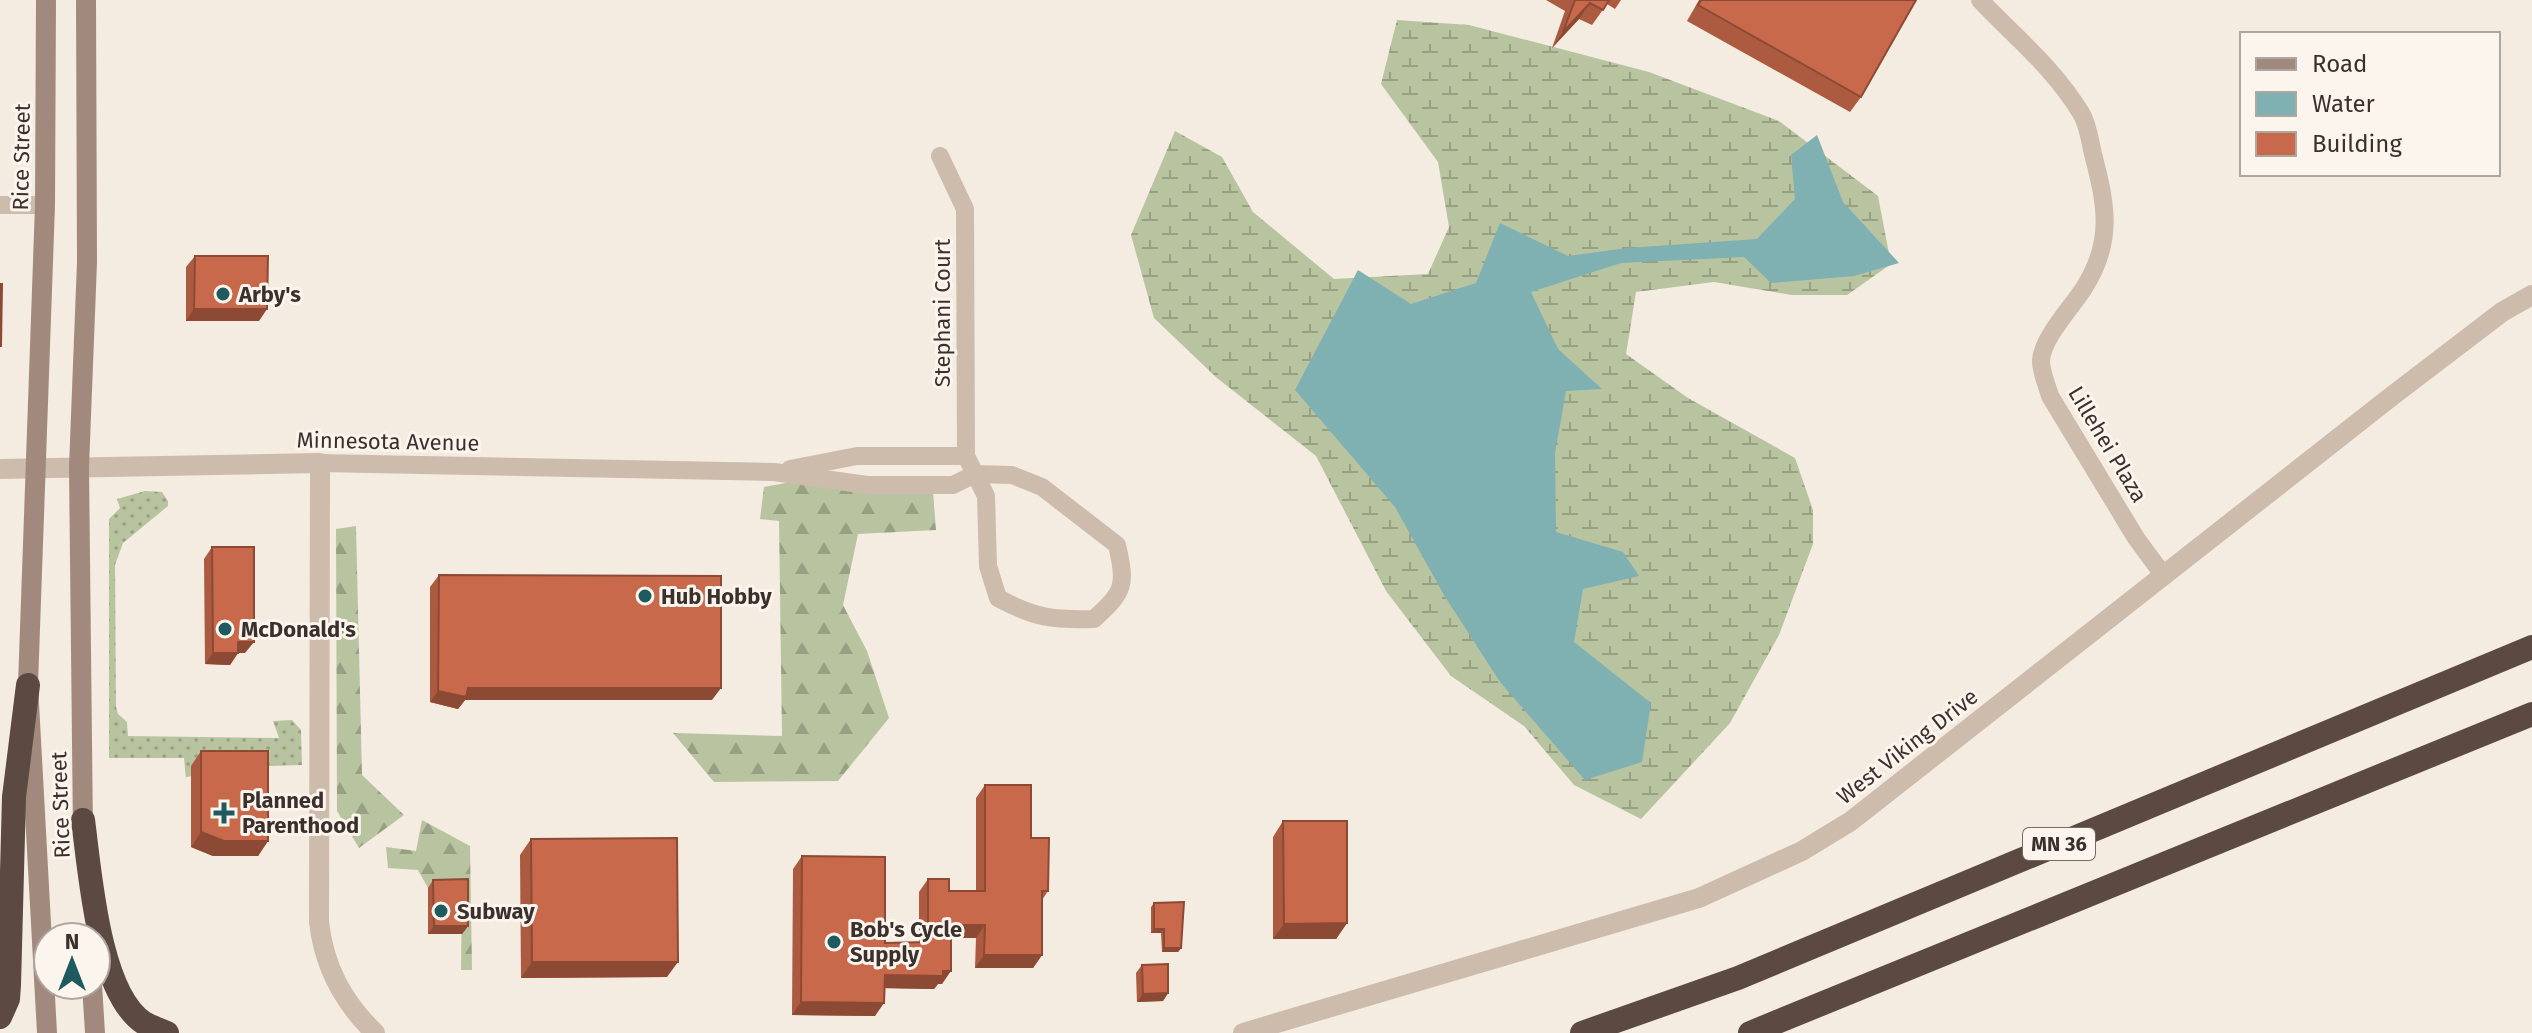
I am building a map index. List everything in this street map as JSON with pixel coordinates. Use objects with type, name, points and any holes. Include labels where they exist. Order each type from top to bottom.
[{"type":"highway","name":"MN 36","points":[[1582,1033],[1738,978],[2532,647]]},
{"type":"highway","points":[[0,1017],[8,999],[14,797],[28,685]]},
{"type":"highway","name":"MN 36","points":[[1750,1033],[2532,714]]},
{"type":"highway","points":[[83,820],[98,926],[115,986],[143,1022],[167,1033]]},
{"type":"main road","name":"Rice Street","points":[[46,0],[45,205],[28,685],[47,1033]]},
{"type":"main road","name":"Rice Street","points":[[86,0],[87,262],[79,467],[83,820],[88,921]]},
{"type":"main road","points":[[93,1001],[95,1033]]},
{"type":"street","name":"Lillehei Plaza","points":[[1980,0],[2039,57],[2084,116],[2106,204],[2106,229],[2086,285],[2049,339],[2041,359],[2044,376],[2058,409],[2136,538],[2164,576]]},
{"type":"street","name":"Stephani Court","points":[[940,156],[965,209],[966,456],[975,474]]},
{"type":"street","points":[[0,205],[45,205]]},
{"type":"street","name":"West Viking Drive","points":[[1243,1033],[1699,898],[1802,851],[1851,821],[2502,312],[2532,295]]},
{"type":"street","name":"Minnesota Avenue","points":[[774,472],[857,456],[966,456]]},
{"type":"street","points":[[320,463],[320,931],[324,955],[337,985],[355,1014],[375,1033]]},
{"type":"street","name":"Minnesota Avenue","points":[[0,469],[320,463],[774,472],[867,485],[953,485],[975,474],[1012,475],[1042,487],[1117,545],[1124,577],[1113,602],[1094,619],[1052,620],[1023,611],[998,598],[988,566],[986,496],[975,474]]},
{"type":"green space","points":[[1397,20],[1469,25],[1649,72],[1779,121],[1878,196],[1891,264],[1847,295],[1792,295],[1714,282],[1636,292],[1626,354],[1688,398],[1795,458],[1813,510],[1813,544],[1779,635],[1730,723],[1641,819],[1574,785],[1524,726],[1451,676],[1386,591],[1316,456],[1217,378],[1154,318],[1131,235],[1175,131],[1222,157],[1253,212],[1334,279],[1428,274],[1449,227],[1438,162],[1381,84]]},
{"type":"green space","points":[[791,482],[933,491],[936,530],[858,534],[843,605],[867,651],[889,718],[838,781],[714,782],[673,733],[782,736],[779,521],[760,519],[764,487]]},
{"type":"green space","points":[[145,491],[162,492],[168,506],[123,543],[115,565],[116,707],[118,714],[127,722],[128,736],[279,738],[273,721],[292,720],[301,730],[302,765],[268,766],[186,777],[186,780],[184,758],[109,758],[109,519],[120,508],[117,499]]},
{"type":"green space","points":[[356,526],[362,775],[404,815],[359,848],[337,811],[336,529]]},
{"type":"green space","points":[[422,820],[470,846],[472,970],[461,970],[462,887],[428,888],[418,870],[388,868],[386,847],[416,851]]},
{"type":"water","points":[[1817,135],[1843,202],[1899,263],[1854,276],[1771,283],[1744,257],[1621,263],[1531,292],[1558,349],[1602,389],[1566,391],[1555,453],[1556,532],[1623,552],[1639,576],[1583,589],[1574,642],[1651,703],[1642,762],[1585,780],[1500,682],[1444,595],[1395,507],[1295,390],[1358,270],[1411,304],[1476,283],[1500,223],[1568,256],[1627,248],[1757,239],[1795,199],[1791,155]]},
{"type":"building","points":[[1575,0],[1609,0],[1603,10],[1590,3],[1563,32]]},
{"type":"building","points":[[1701,0],[1916,0],[1861,97],[1698,5]]},
{"type":"building","name":"Arby's","points":[[195,256],[268,256],[267,309],[194,309]]},
{"type":"building","points":[[2,284],[1,346],[0,346]]},
{"type":"building","name":"McDonald's","points":[[212,547],[254,547],[254,642],[238,642],[238,653],[213,653]]},
{"type":"building","points":[[439,575],[721,576],[721,688],[468,688],[466,697],[438,691]]},
{"type":"building","name":"Planned Parenthood","points":[[201,751],[268,751],[268,841],[224,841],[201,832]]},
{"type":"building","points":[[985,785],[1031,785],[1031,838],[1049,838],[1048,891],[1042,891],[1042,955],[984,955],[985,925],[951,925],[951,971],[943,971],[943,976],[885,975],[884,1003],[801,1002],[802,856],[885,857],[885,943],[928,942],[928,879],[949,879],[949,891],[985,891]]},
{"type":"building","points":[[1283,821],[1347,821],[1347,923],[1284,924]]},
{"type":"building","points":[[677,838],[678,962],[532,962],[531,839]]},
{"type":"building","points":[[468,879],[468,926],[434,926],[433,880]]},
{"type":"building","points":[[1184,902],[1181,948],[1164,948],[1164,929],[1154,929],[1154,903]]},
{"type":"building","points":[[1168,964],[1168,993],[1143,994],[1142,965]]},
{"type":"place","name":"Arby's","points":[[223,294]]},
{"type":"place","name":"Hub Hobby","points":[[645,596]]},
{"type":"place","name":"McDonald's","points":[[225,629]]},
{"type":"place","name":"Planned Parenthood","points":[[224,813]]},
{"type":"place","name":"Subway","points":[[441,911]]},
{"type":"place","name":"Bob's Cycle Supply","points":[[834,942]]}]
